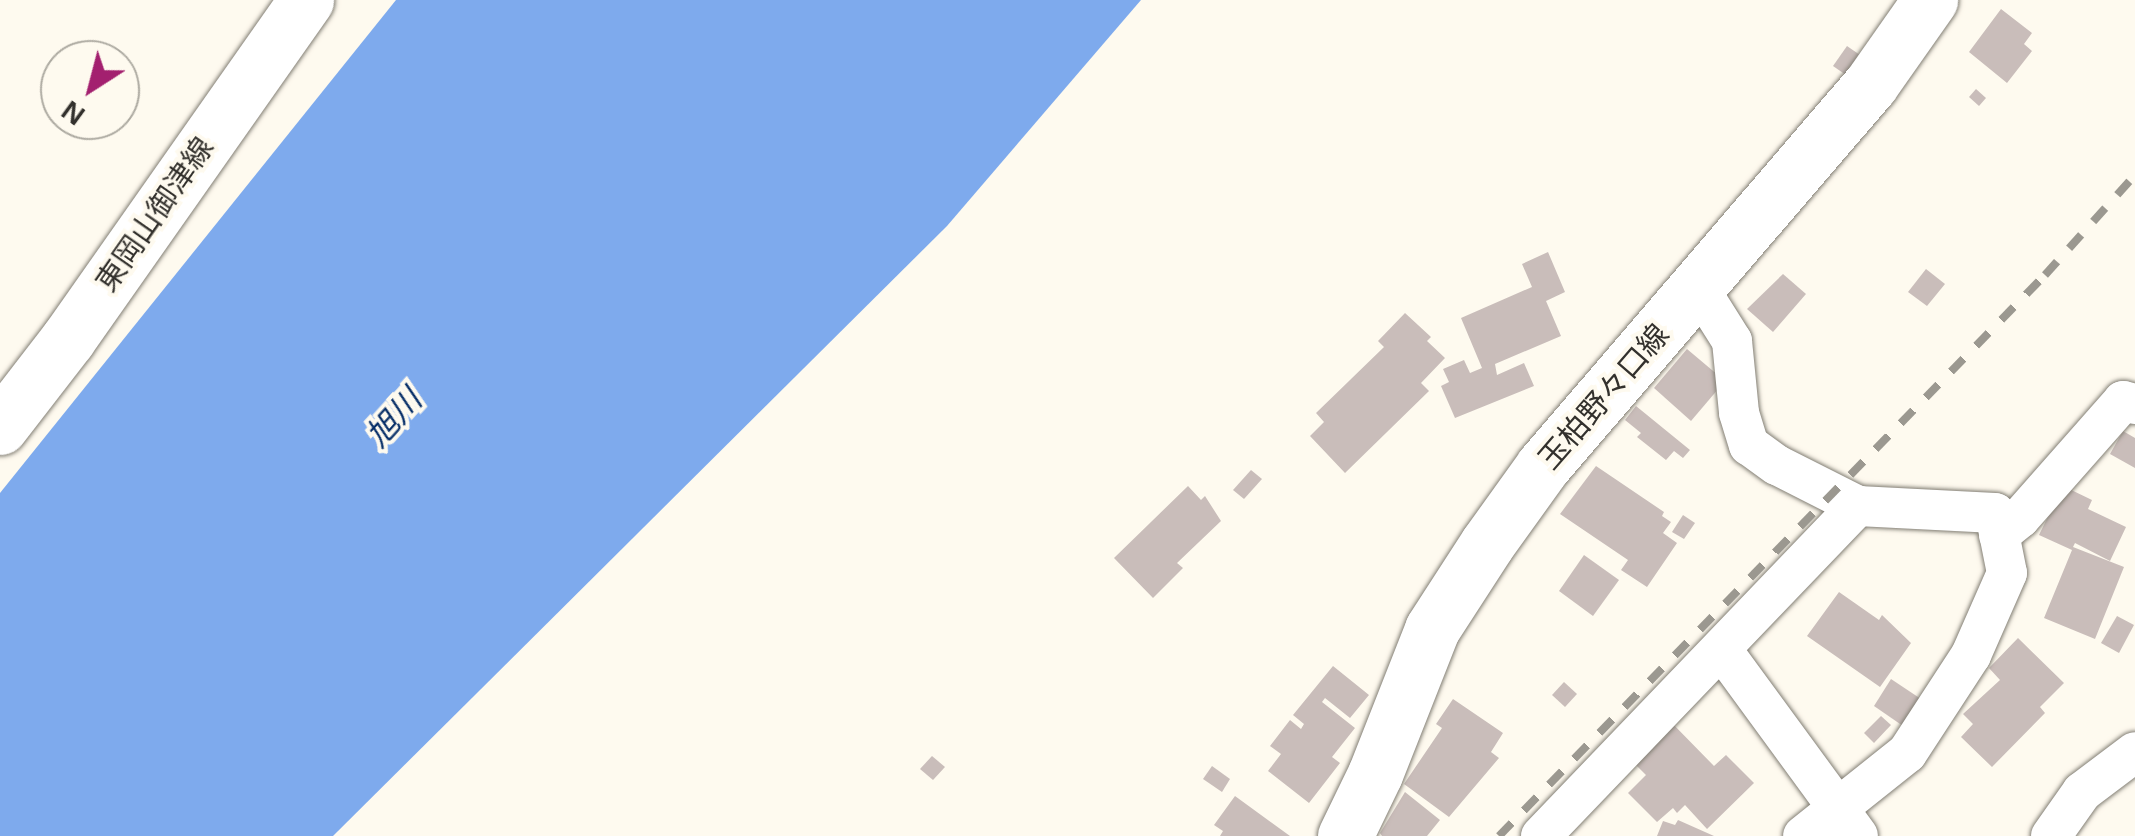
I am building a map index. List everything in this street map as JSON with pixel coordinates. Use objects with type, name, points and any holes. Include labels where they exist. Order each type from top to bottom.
[{"type":"main road","name":"東岡山御津線","points":[[0,427],[68,339],[306,0]]},
{"type":"main road","name":"玉柏野々口線","points":[[1345,836],[1375,774],[1432,629],[1478,558],[1543,466],[1871,84],[1930,0]]},
{"type":"street","points":[[1698,288],[1732,342],[1739,413],[1748,445],[1777,465],[1858,506],[1994,514],[2007,573],[1970,655],[1907,752],[1848,822],[1810,826],[1804,836]]},
{"type":"street","points":[[1999,534],[2020,518],[2123,401],[2135,404]]},
{"type":"street","points":[[1541,836],[1858,506]]},
{"type":"street","points":[[1722,650],[1848,822]]},
{"type":"street","points":[[2051,836],[2082,792],[2135,752]]},
{"type":"water","name":"旭川","points":[[396,0],[1141,0],[947,226],[333,836],[0,836],[0,493]]},
{"type":"building","points":[[2001,9],[2032,33],[2024,44],[2032,51],[2007,83],[1969,52]]},
{"type":"building","points":[[1847,46],[1860,55],[1846,75],[1833,66]]},
{"type":"building","points":[[1976,89],[1986,98],[1979,106],[1969,97]]},
{"type":"building","points":[[1548,252],[1565,292],[1546,301],[1561,336],[1495,364],[1497,375],[1524,363],[1534,386],[1455,418],[1441,386],[1449,382],[1443,369],[1464,360],[1470,373],[1482,368],[1461,318],[1532,287],[1522,264]]},
{"type":"building","points":[[1926,269],[1945,284],[1927,306],[1908,292]]},
{"type":"building","points":[[1783,274],[1806,294],[1773,332],[1747,309]]},
{"type":"building","points":[[1405,313],[1431,337],[1427,341],[1445,358],[1421,383],[1429,391],[1345,473],[1310,436],[1324,422],[1316,413],[1384,347],[1378,341]]},
{"type":"building","points":[[1687,349],[1725,381],[1691,421],[1654,388]]},
{"type":"building","points":[[1636,406],[1690,450],[1683,458],[1674,451],[1666,460],[1637,437],[1641,433],[1625,420]]},
{"type":"building","points":[[2123,431],[2135,438],[2135,468],[2110,454]]},
{"type":"building","points":[[1596,466],[1664,512],[1662,516],[1671,522],[1663,533],[1677,543],[1647,587],[1621,570],[1628,560],[1560,514]]},
{"type":"building","points":[[1251,470],[1262,479],[1244,499],[1233,490]]},
{"type":"building","points":[[1188,486],[1201,500],[1205,496],[1221,521],[1177,563],[1183,568],[1153,598],[1114,558]]},
{"type":"building","points":[[2063,486],[2092,500],[2088,509],[2126,527],[2110,561],[2075,543],[2073,547],[2124,567],[2095,639],[2044,618],[2072,550],[2039,535]]},
{"type":"building","points":[[1683,515],[1695,523],[1684,539],[1672,532]]},
{"type":"building","points":[[1584,555],[1619,580],[1593,616],[1559,591]]},
{"type":"building","points":[[1839,592],[1879,620],[1882,615],[1911,643],[1880,687],[1807,636]]},
{"type":"building","points":[[2117,616],[2134,625],[2119,653],[2101,643]]},
{"type":"building","points":[[2018,638],[2064,683],[2040,707],[2045,713],[1992,767],[1961,737],[1973,724],[1963,714],[2000,680],[1989,668]]},
{"type":"building","points":[[1333,666],[1369,695],[1350,718],[1325,698],[1322,702],[1355,728],[1332,757],[1340,763],[1309,803],[1268,771],[1281,754],[1270,746],[1290,720],[1301,729],[1304,724],[1293,715]]},
{"type":"building","points":[[1891,679],[1921,699],[1903,726],[1874,706]]},
{"type":"building","points":[[1564,682],[1577,694],[1565,707],[1552,695]]},
{"type":"building","points":[[1453,699],[1503,733],[1491,752],[1499,758],[1449,817],[1404,784],[1442,728],[1436,724]]},
{"type":"building","points":[[1881,716],[1891,725],[1874,743],[1864,733]]},
{"type":"building","points":[[1668,719],[1714,766],[1726,755],[1754,783],[1707,829],[1685,805],[1677,813],[1673,808],[1657,822],[1628,793],[1646,775],[1628,757]]},
{"type":"building","points":[[932,756],[945,767],[933,780],[920,769]]},
{"type":"building","points":[[1212,766],[1230,779],[1222,792],[1203,779]]},
{"type":"building","points":[[1405,792],[1440,820],[1427,836],[1382,836],[1380,833]]},
{"type":"building","points":[[1235,796],[1290,836],[1220,836],[1223,831],[1214,825]]},
{"type":"building","points":[[1678,820],[1714,836],[1657,836],[1663,821],[1675,825]]},
{"type":"railway","points":[[1499,836],[2045,275],[2135,175]]}]
